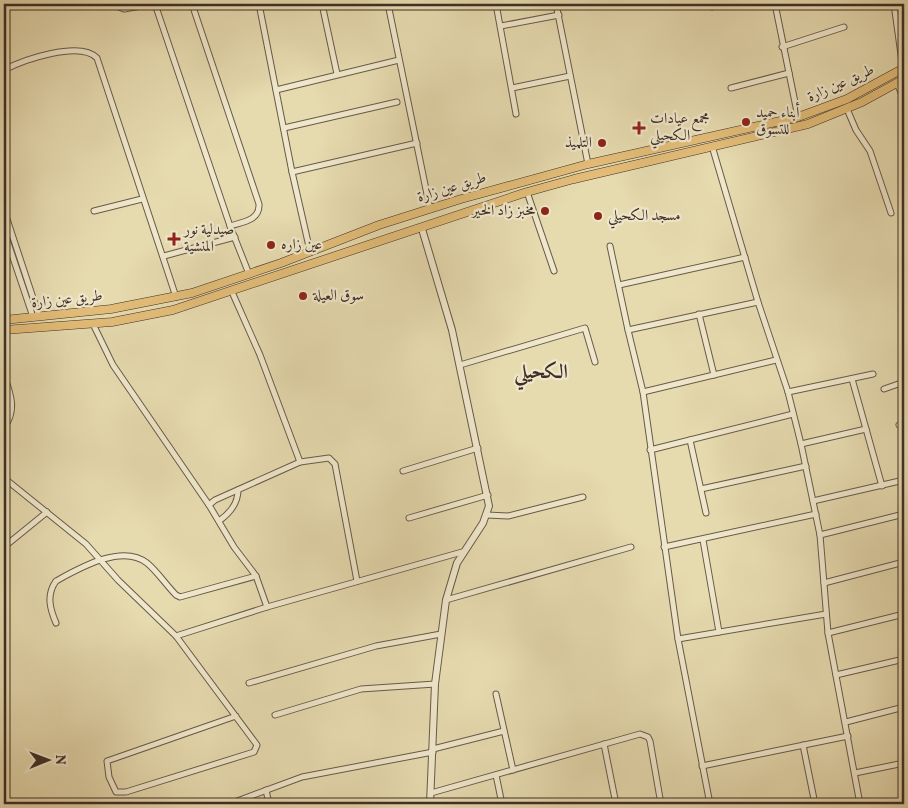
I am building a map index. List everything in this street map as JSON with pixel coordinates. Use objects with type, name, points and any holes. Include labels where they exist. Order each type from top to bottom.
[{"type":"main road","name":"طريق عين زارة","points":[[4,320],[110,310],[176,297],[250,274],[379,225],[461,199],[588,164],[798,117],[847,99],[904,68]]},
{"type":"main road","name":"طريق عين زارة","points":[[4,330],[93,324],[155,314],[232,292],[528,192],[712,146],[790,129],[847,109],[901,81]]},
{"type":"main road","points":[[461,199],[467,213]]},
{"type":"main road","points":[[379,225],[384,242]]},
{"type":"street","points":[[117,4],[118,7],[124,9],[154,4],[230,226],[250,274]]},
{"type":"street","points":[[192,4],[260,204],[259,212],[254,218],[230,226]]},
{"type":"street","points":[[259,4],[292,172],[310,251]]},
{"type":"street","points":[[322,4],[337,74]]},
{"type":"street","points":[[388,4],[430,208]]},
{"type":"street","points":[[496,4],[516,114]]},
{"type":"street","points":[[556,4],[588,164]]},
{"type":"street","points":[[712,6],[721,4]]},
{"type":"street","points":[[775,4],[782,47],[798,117]]},
{"type":"street","points":[[894,4],[904,68]]},
{"type":"street","points":[[501,26],[559,15]]},
{"type":"street","points":[[782,47],[844,27]]},
{"type":"street","points":[[4,70],[38,55],[79,52],[94,54],[100,64],[142,199],[164,256],[176,297]]},
{"type":"street","points":[[276,90],[399,60]]},
{"type":"street","points":[[731,88],[789,73]]},
{"type":"street","points":[[512,88],[570,76]]},
{"type":"street","points":[[901,81],[904,100]]},
{"type":"street","points":[[284,128],[397,102]]},
{"type":"street","points":[[847,109],[856,130],[870,151],[891,213]]},
{"type":"street","points":[[292,172],[416,144]]},
{"type":"street","points":[[712,146],[758,302],[788,392],[806,466],[820,535],[828,633],[860,804]]},
{"type":"street","points":[[528,192],[554,271]]},
{"type":"street","points":[[94,211],[142,199]]},
{"type":"street","points":[[4,210],[36,317]]},
{"type":"street","points":[[422,229],[460,365],[488,495],[487,515],[462,552],[450,581],[446,600],[435,684],[430,804]]},
{"type":"street","points":[[4,231],[36,317]]},
{"type":"street","points":[[164,256],[235,237]]},
{"type":"street","points":[[610,246],[643,392],[678,639],[710,804]]},
{"type":"street","points":[[619,285],[745,258]]},
{"type":"street","points":[[232,292],[260,355],[300,462]]},
{"type":"street","points":[[628,330],[758,302]]},
{"type":"street","points":[[699,314],[714,375]]},
{"type":"street","points":[[93,324],[113,365],[209,505],[234,547],[256,576],[267,607]]},
{"type":"street","points":[[460,365],[585,328],[595,362]]},
{"type":"street","points":[[643,392],[776,360]]},
{"type":"street","points":[[788,392],[874,374]]},
{"type":"street","points":[[4,376],[12,404],[10,417],[4,428]]},
{"type":"street","points":[[852,379],[882,486]]},
{"type":"street","points":[[884,389],[904,382]]},
{"type":"street","points":[[650,450],[794,414]]},
{"type":"street","points":[[801,444],[866,429]]},
{"type":"street","points":[[690,440],[706,513]]},
{"type":"street","points":[[403,471],[478,448]]},
{"type":"street","points":[[209,505],[215,500],[300,462],[329,458],[335,464],[357,581]]},
{"type":"street","points":[[701,489],[806,466]]},
{"type":"street","points":[[4,478],[86,544],[176,636],[236,716],[257,745],[254,752],[126,792],[116,792],[109,777],[107,761],[236,716]]},
{"type":"street","points":[[813,501],[904,480]]},
{"type":"street","points":[[219,522],[230,513],[238,498],[238,490]]},
{"type":"street","points":[[409,518],[488,495]]},
{"type":"street","points":[[487,515],[508,516],[583,497]]},
{"type":"street","points":[[4,547],[47,512]]},
{"type":"street","points":[[664,547],[816,514]]},
{"type":"street","points":[[820,535],[904,514]]},
{"type":"street","points":[[703,540],[719,632]]},
{"type":"street","points":[[446,600],[631,547]]},
{"type":"street","points":[[176,636],[267,607],[462,552]]},
{"type":"street","points":[[56,623],[50,609],[51,587],[56,581],[99,559],[133,556],[146,562],[180,597],[256,576]]},
{"type":"street","points":[[824,583],[904,562]]},
{"type":"street","points":[[678,639],[826,614]]},
{"type":"street","points":[[828,633],[904,614]]},
{"type":"street","points":[[249,683],[376,646],[441,634]]},
{"type":"street","points":[[836,675],[904,659]]},
{"type":"street","points":[[275,715],[361,689],[435,684]]},
{"type":"street","points":[[496,694],[513,770]]},
{"type":"street","points":[[846,722],[904,707],[904,716]]},
{"type":"street","points":[[229,804],[240,802],[302,777],[433,751],[504,731]]},
{"type":"street","points":[[431,793],[640,734],[648,737],[661,804]]},
{"type":"street","points":[[702,766],[848,736]]},
{"type":"street","points":[[604,744],[616,804]]},
{"type":"street","points":[[803,745],[815,804]]},
{"type":"street","points":[[855,773],[904,763]]},
{"type":"street","points":[[496,775],[502,804]]},
{"type":"street","points":[[266,790],[269,804]]},
{"type":"place","name":"أبناء حميد للتسوق","points":[[746,122]]},
{"type":"place","name":"مجمع عيادات الكحيلي","points":[[639,128]]},
{"type":"place","name":"التلميذ","points":[[602,143]]},
{"type":"place","name":"مخبز زاد الخير","points":[[545,211]]},
{"type":"place","name":"مسجد الكحيلي","points":[[598,216]]},
{"type":"place","name":"صيدلية نور المنشية","points":[[174,239]]},
{"type":"place","name":"عين زاره","points":[[271,245]]},
{"type":"place","name":"سوق العيلة","points":[[303,296]]},
{"type":"district","name":"الكحيلي","points":[[541,373]]}]
